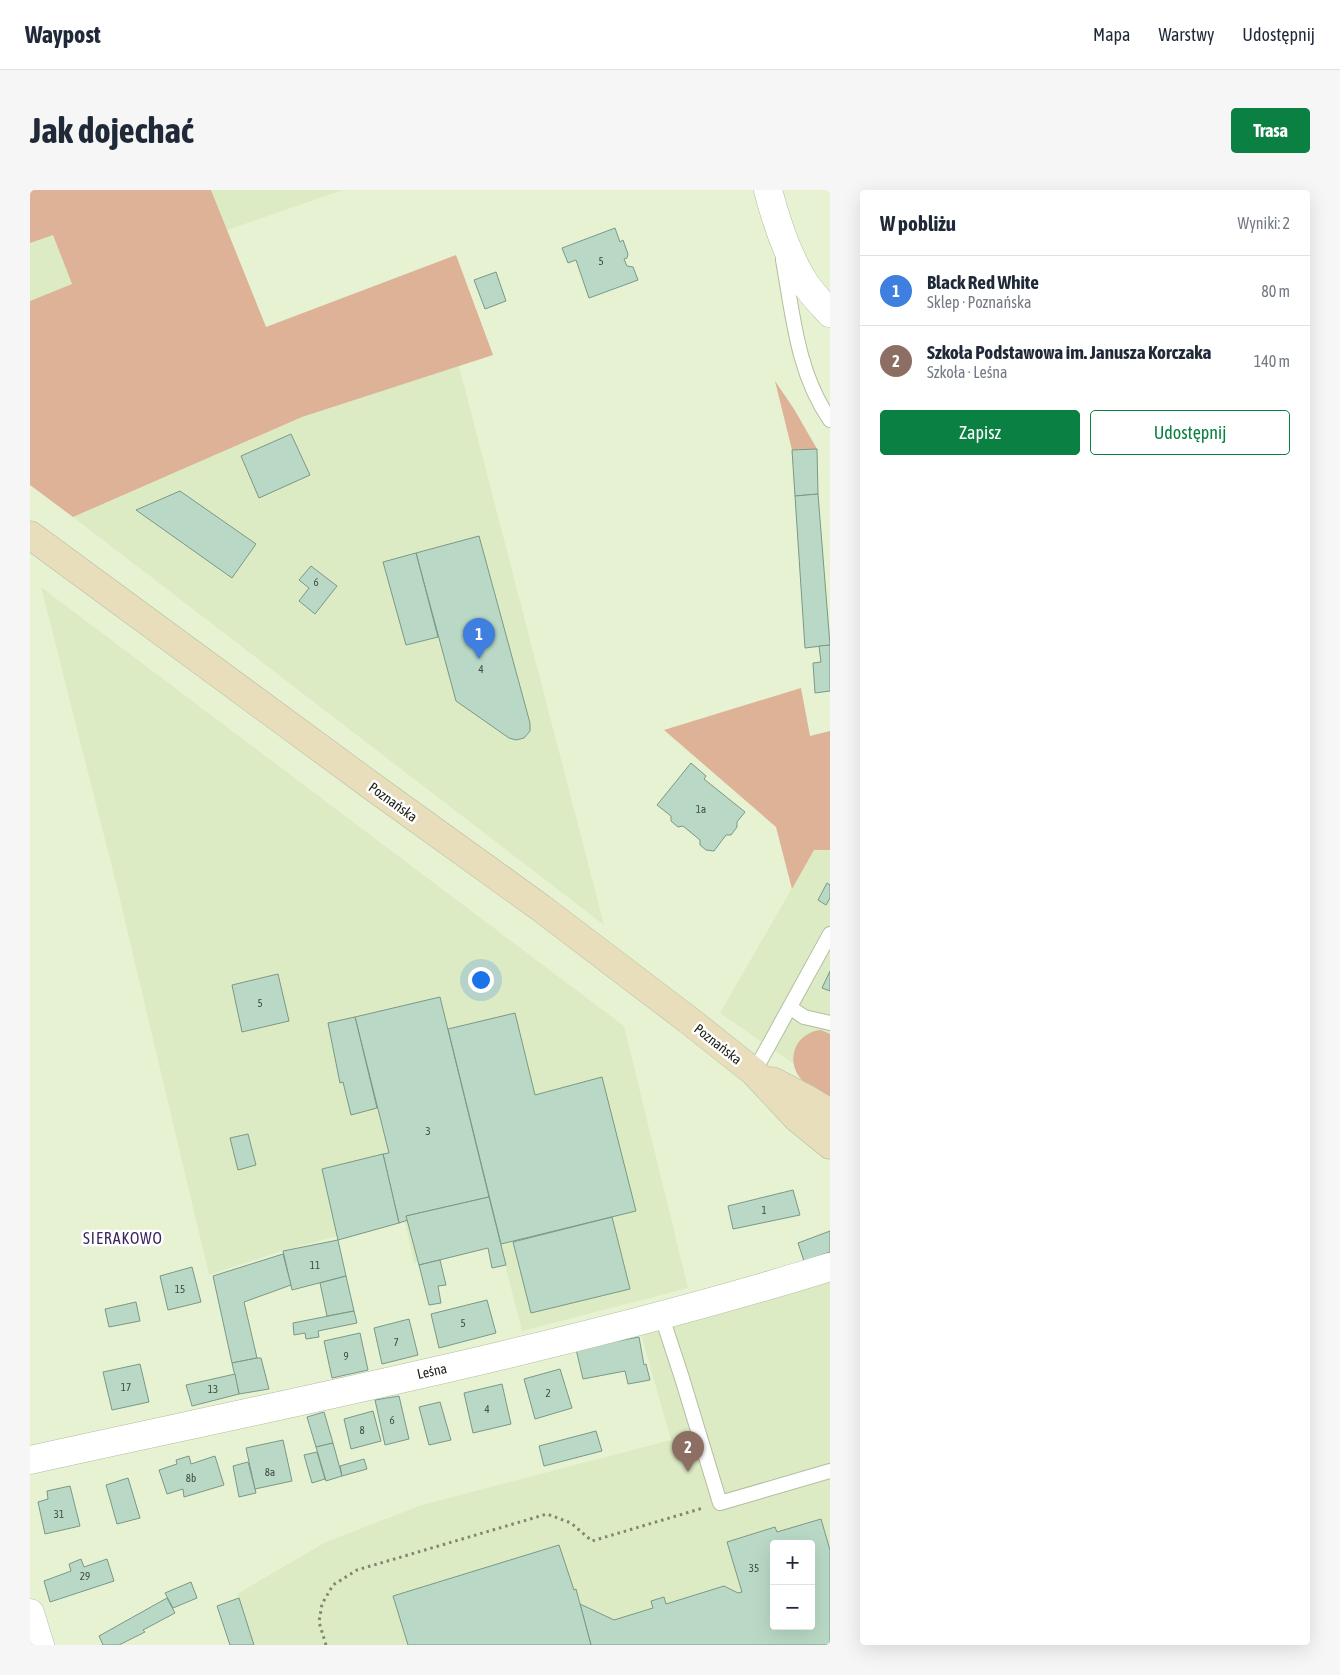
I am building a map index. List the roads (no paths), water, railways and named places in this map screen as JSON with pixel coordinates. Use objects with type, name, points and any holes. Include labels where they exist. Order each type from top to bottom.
[{"type":"main road","name":"Poznańska","points":[[30,535],[541,908],[754,1072],[797,1118],[830,1145]]},
{"type":"main road","name":"Poznańska","points":[[754,1072],[807,1098],[830,1113]]},
{"type":"street","points":[[768,190],[776,222],[786,250],[801,278],[830,313]]},
{"type":"street","name":"Leśna","points":[[30,1460],[470,1362],[661,1314],[830,1267]]},
{"type":"street","points":[[30,1613],[40,1645]]},
{"type":"lane","points":[[776,222],[795,334],[801,358],[818,402],[830,420]]},
{"type":"lane","points":[[754,1072],[791,1008],[830,934]]},
{"type":"lane","points":[[791,1008],[804,1017],[830,1022]]},
{"type":"lane","points":[[661,1314],[720,1503],[830,1471]]},
{"type":"place","name":"Black Red White","points":[[479,659]]},
{"type":"place","name":"Szkoła Podstawowa im. Janusza Korczaka","points":[[688,1472]]},
{"type":"district","name":"SIERAKOWO","points":[[123,1238]]}]
